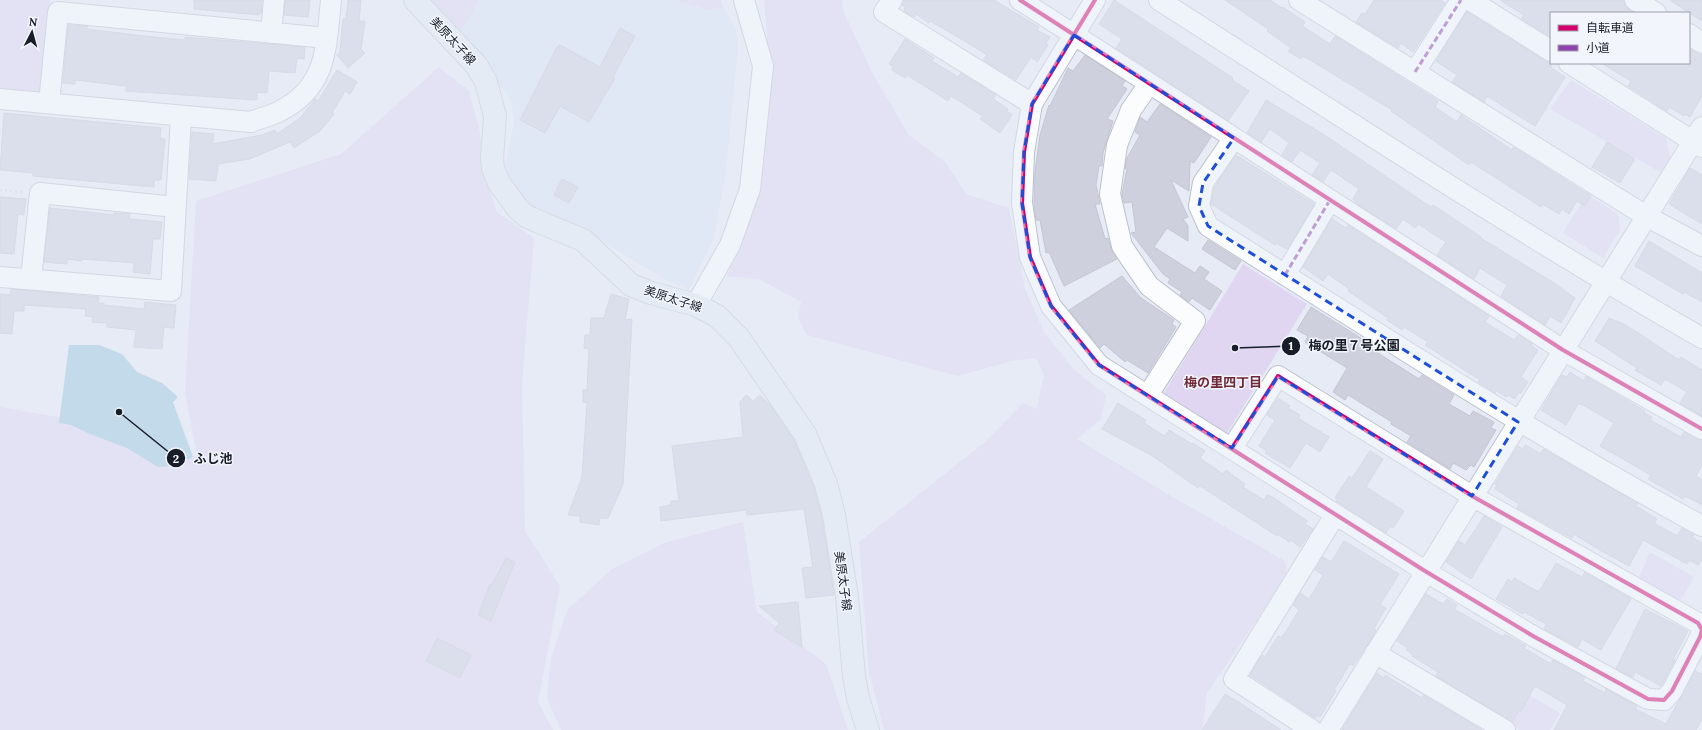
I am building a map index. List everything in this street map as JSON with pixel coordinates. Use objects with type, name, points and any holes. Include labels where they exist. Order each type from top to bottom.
[{"type":"main road","name":"美原太子線","points":[[415,0],[477,66],[486,82],[494,116],[493,168],[498,183],[518,209],[526,216],[583,240],[631,285],[651,293],[696,305],[717,316],[739,338],[794,416],[805,434],[818,463],[826,484],[834,515],[847,597],[854,676],[858,698],[868,730]]},
{"type":"street","points":[[271,33],[274,0]]},
{"type":"street","points":[[0,99],[251,122],[280,111],[301,97],[313,83],[323,62],[331,0]]},
{"type":"street","points":[[696,305],[730,245],[750,189],[763,66],[744,0]]},
{"type":"street","points":[[892,0],[884,12],[1032,104]]},
{"type":"street","points":[[1020,0],[1563,350],[1702,429]]},
{"type":"street","points":[[1095,0],[1032,104],[1024,152],[1022,203],[1030,257],[1051,306],[1099,364],[1425,571],[1533,636],[1648,699],[1664,700],[1672,691],[1700,637],[1702,630],[1698,623],[1472,496],[1278,376],[1232,448]]},
{"type":"street","points":[[1159,0],[1466,197],[1605,282],[1702,338]]},
{"type":"street","points":[[1299,0],[1319,6],[1415,72],[1646,216],[1702,246]]},
{"type":"street","points":[[1415,72],[1461,0]]},
{"type":"street","points":[[1470,0],[1550,50]]},
{"type":"street","points":[[1635,0],[1654,12]]},
{"type":"street","points":[[49,103],[58,12],[327,38]]},
{"type":"street","points":[[1690,35],[1702,43]]},
{"type":"street","points":[[1328,730],[1646,216],[1699,139],[1571,64]]},
{"type":"street","points":[[1148,396],[1195,321],[1149,286],[1122,246],[1110,194],[1117,145],[1131,110],[1149,84]]},
{"type":"street","points":[[0,277],[171,291],[181,116]]},
{"type":"street","points":[[1234,138],[1203,183],[1199,206],[1208,226],[1518,422],[1639,492],[1702,526]]},
{"type":"street","points":[[31,279],[40,193],[176,207]]},
{"type":"street","points":[[1285,275],[1330,200]]},
{"type":"street","points":[[1312,730],[1234,679],[1335,514]]},
{"type":"street","points":[[1375,653],[1505,730]]},
{"type":"path","points":[[0,190],[40,193]]},
{"type":"highlighted area","points":[[1074,35],[1234,138],[1203,183],[1199,206],[1208,226],[1518,422],[1472,496],[1278,376],[1232,448],[1099,365],[1051,306],[1030,257],[1022,203],[1024,152],[1032,104]]},
{"type":"shaded area","points":[[0,0],[50,0],[43,87],[37,94],[0,91]]},
{"type":"shaded area","points":[[427,0],[479,0],[458,38]]},
{"type":"shaded area","points":[[479,0],[674,0],[709,10],[723,7],[736,28],[738,48],[726,171],[714,238],[689,290],[666,280],[576,225],[551,219],[528,209],[508,187],[507,159],[514,122],[511,99],[458,38]]},
{"type":"shaded area","points":[[674,0],[721,0],[723,7],[709,10]]},
{"type":"shaded area","points":[[764,0],[842,0],[844,13],[872,72],[908,134],[946,163],[966,194],[1009,208],[1025,289],[1044,332],[1073,369],[1106,395],[1101,419],[1077,439],[1171,496],[1285,561],[1287,573],[1207,693],[1202,730],[884,730],[869,672],[859,542],[984,443],[1023,403],[1037,409],[1044,375],[1036,358],[1012,361],[958,376],[807,335],[798,318],[801,302],[759,279],[727,276],[755,188],[768,51]]},
{"type":"shaded area","points":[[439,67],[469,91],[480,132],[484,173],[497,212],[534,238],[522,384],[525,531],[560,586],[538,702],[553,730],[0,730],[0,407],[75,420],[159,466],[179,463],[197,455],[185,393],[196,201],[341,154]]},
{"type":"shaded area","points":[[1571,80],[1666,138],[1670,158],[1660,172],[1550,109]]},
{"type":"shaded area","points":[[1587,194],[1618,214],[1620,230],[1603,258],[1563,233]]},
{"type":"shaded area","points":[[1243,264],[1307,304],[1227,433],[1164,393]]},
{"type":"shaded area","points":[[743,522],[757,612],[826,664],[848,730],[561,730],[547,698],[551,658],[567,610],[612,569],[667,542]]},
{"type":"shaded area","points":[[1650,552],[1694,577],[1680,602],[1638,580]]},
{"type":"shaded area","points":[[1510,684],[1560,713],[1550,730],[1520,730],[1492,714]]},
{"type":"water","points":[[69,345],[99,345],[122,354],[137,372],[162,383],[178,397],[173,402],[193,457],[173,466],[158,467],[127,448],[71,425],[59,423]]},
{"type":"building","points":[[194,0],[262,0],[261,13],[259,15],[194,9]]},
{"type":"building","points":[[285,0],[310,0],[308,17],[284,15]]},
{"type":"building","points":[[348,0],[361,0],[359,21],[365,21],[361,49],[365,53],[348,68],[337,55],[340,52],[343,19],[346,19]]},
{"type":"building","points":[[903,0],[994,0],[1039,27],[1037,30],[1050,37],[1046,44],[1048,45],[1037,62],[1031,57],[1016,80],[983,60],[987,55],[963,40],[930,21],[929,23],[916,14],[914,17],[904,11],[905,7],[902,5]]},
{"type":"building","points":[[1114,0],[1233,78],[1232,80],[1249,91],[1228,121],[1116,48],[1122,39],[1099,24]]},
{"type":"building","points":[[1225,0],[1270,0],[1305,22],[1302,26],[1330,44],[1335,36],[1438,101],[1435,107],[1457,122],[1461,115],[1512,150],[1513,147],[1591,196],[1585,206],[1577,201],[1569,214],[1562,209],[1559,214],[1542,204],[1541,207],[1471,162],[1469,165],[1391,111],[1392,110],[1303,56],[1301,59],[1288,51],[1291,48],[1267,31],[1268,29]]},
{"type":"building","points":[[1374,0],[1441,0],[1445,3],[1413,52],[1401,43],[1398,48],[1356,22],[1362,13],[1365,14]]},
{"type":"building","points":[[1500,0],[1624,0],[1625,6],[1633,12],[1550,12],[1550,36],[1521,19],[1524,15]]},
{"type":"building","points":[[1670,0],[1702,0],[1702,21],[1690,14],[1690,12],[1688,12]]},
{"type":"building","points":[[1467,12],[1545,61],[1550,62],[1551,68],[1565,77],[1535,126],[1487,96],[1484,102],[1452,82],[1457,75],[1436,61]]},
{"type":"building","points":[[68,25],[87,26],[87,29],[185,40],[185,37],[305,47],[304,59],[297,58],[295,73],[269,71],[267,93],[257,92],[257,100],[126,91],[126,86],[75,80],[75,84],[63,83]]},
{"type":"building","points":[[620,28],[635,36],[613,77],[615,78],[589,122],[560,106],[545,133],[520,120],[557,47],[560,45],[600,67]]},
{"type":"building","points":[[905,39],[934,58],[932,61],[958,77],[961,73],[996,95],[993,99],[1008,109],[1007,111],[1012,115],[1000,133],[980,119],[983,116],[951,96],[948,101],[907,75],[905,78],[892,70],[893,66],[889,64]]},
{"type":"building","points":[[1690,48],[1702,54],[1702,96],[1690,117],[1685,114],[1684,116],[1669,107],[1667,111],[1628,86],[1631,81],[1603,64],[1690,64]]},
{"type":"building","points":[[1085,55],[1125,81],[1122,86],[1127,89],[1107,119],[1113,121],[1103,153],[1102,166],[1099,166],[1096,185],[1100,204],[1095,204],[1105,239],[1108,238],[1111,249],[1117,259],[1064,286],[1049,252],[1046,253],[1040,220],[1036,220],[1034,202],[1035,171],[1040,135],[1049,105],[1050,106],[1068,68],[1073,71]]},
{"type":"building","points":[[337,70],[357,82],[350,94],[345,91],[332,113],[334,114],[320,131],[294,148],[290,142],[250,159],[218,164],[216,181],[189,179],[192,132],[214,134],[213,144],[262,135],[275,130],[277,134],[300,118],[315,99],[318,101]]},
{"type":"building","points":[[1266,100],[1323,134],[1431,207],[1433,205],[1481,238],[1554,283],[1575,298],[1561,323],[1550,316],[1545,325],[1501,296],[1507,285],[1480,268],[1474,279],[1437,255],[1446,242],[1418,224],[1415,228],[1403,219],[1396,229],[1359,205],[1353,199],[1359,189],[1331,170],[1323,182],[1312,175],[1320,163],[1300,150],[1292,162],[1282,155],[1289,143],[1270,129],[1261,142],[1247,133]]},
{"type":"building","points":[[1160,104],[1211,137],[1194,163],[1190,161],[1189,191],[1171,180],[1188,217],[1183,219],[1188,226],[1188,241],[1167,228],[1154,247],[1195,273],[1200,266],[1209,272],[1204,279],[1222,291],[1210,310],[1192,298],[1189,302],[1180,295],[1182,292],[1168,283],[1170,279],[1163,274],[1131,233],[1136,232],[1132,202],[1124,203],[1122,194],[1127,169],[1125,168],[1127,158],[1140,135],[1135,132],[1140,117],[1147,122]]},
{"type":"building","points":[[4,113],[161,128],[160,138],[165,139],[161,180],[154,180],[154,187],[33,176],[33,173],[0,170]]},
{"type":"building","points":[[1607,142],[1635,159],[1620,183],[1592,167]]},
{"type":"building","points":[[1236,155],[1314,204],[1287,249],[1276,243],[1275,245],[1211,204],[1214,188]]},
{"type":"building","points":[[1690,168],[1702,175],[1702,224],[1669,204]]},
{"type":"building","points":[[562,179],[578,187],[569,203],[554,195]]},
{"type":"building","points":[[0,197],[26,199],[24,215],[18,214],[14,254],[0,253]]},
{"type":"building","points":[[50,208],[114,215],[114,213],[130,214],[129,219],[162,222],[160,239],[153,239],[150,274],[133,272],[134,263],[82,259],[82,261],[67,259],[67,264],[44,262]]},
{"type":"building","points":[[1332,219],[1346,228],[1348,225],[1489,316],[1485,322],[1514,340],[1518,335],[1532,344],[1532,346],[1538,350],[1521,377],[1528,382],[1521,393],[1519,392],[1515,399],[1508,395],[1506,397],[1497,391],[1495,393],[1478,382],[1480,380],[1425,345],[1428,342],[1404,327],[1402,330],[1387,320],[1388,318],[1348,291],[1349,289],[1328,274],[1323,281],[1303,267]]},
{"type":"building","points":[[1208,240],[1241,261],[1235,270],[1202,249]]},
{"type":"building","points":[[1649,241],[1702,273],[1702,302],[1684,292],[1683,294],[1635,266]]},
{"type":"building","points":[[1122,276],[1141,298],[1174,320],[1172,324],[1176,327],[1148,373],[1127,360],[1125,362],[1104,344],[1100,348],[1069,310]]},
{"type":"building","points":[[11,289],[99,297],[98,303],[104,303],[103,305],[144,309],[145,302],[176,305],[174,328],[164,327],[162,349],[134,347],[136,330],[107,327],[107,323],[92,322],[93,317],[85,316],[86,309],[24,305],[24,311],[14,311],[12,334],[0,333],[0,294],[10,295]]},
{"type":"building","points":[[611,294],[629,299],[625,320],[632,319],[623,485],[608,518],[600,518],[599,525],[580,522],[580,516],[568,515],[582,477],[587,403],[583,402],[583,390],[587,390],[589,349],[584,348],[585,335],[590,335],[591,318],[604,318]]},
{"type":"building","points":[[1311,307],[1372,345],[1370,348],[1419,379],[1422,375],[1454,395],[1449,404],[1470,416],[1473,411],[1494,422],[1491,428],[1496,430],[1474,467],[1471,465],[1466,470],[1453,463],[1450,469],[1407,442],[1411,436],[1391,424],[1392,422],[1348,395],[1345,400],[1333,392],[1347,368],[1305,342],[1308,336],[1297,330]]},
{"type":"building","points":[[1609,318],[1626,325],[1679,360],[1681,357],[1702,370],[1702,416],[1680,403],[1687,392],[1665,379],[1661,385],[1635,370],[1637,368],[1595,341]]},
{"type":"building","points":[[1570,372],[1584,381],[1586,376],[1645,411],[1644,413],[1652,417],[1650,420],[1681,437],[1684,432],[1702,440],[1702,465],[1696,476],[1702,480],[1702,505],[1685,496],[1683,499],[1648,479],[1651,475],[1600,446],[1614,423],[1581,404],[1578,404],[1566,425],[1541,410],[1562,375],[1567,377]]},
{"type":"building","points":[[746,395],[753,401],[760,395],[771,406],[794,440],[814,488],[822,518],[834,595],[806,598],[802,568],[813,567],[804,509],[747,515],[746,510],[661,521],[660,507],[671,505],[671,501],[679,501],[672,446],[743,437],[740,402]]},
{"type":"building","points":[[1278,398],[1290,406],[1288,408],[1300,415],[1298,418],[1329,437],[1320,452],[1306,443],[1290,468],[1265,453],[1267,451],[1259,446],[1275,420],[1267,415]]},
{"type":"building","points":[[1118,403],[1146,420],[1144,423],[1165,436],[1169,430],[1192,444],[1193,443],[1205,451],[1200,458],[1223,474],[1226,470],[1245,484],[1243,487],[1264,500],[1267,495],[1274,498],[1307,521],[1305,524],[1313,529],[1300,547],[1291,540],[1289,542],[1278,534],[1277,536],[1200,486],[1198,488],[1151,455],[1102,429]]},
{"type":"building","points":[[1525,445],[1541,454],[1543,449],[1638,503],[1636,506],[1657,519],[1654,523],[1677,536],[1682,528],[1694,535],[1692,537],[1702,543],[1702,559],[1698,565],[1689,560],[1687,564],[1643,540],[1629,566],[1574,534],[1572,538],[1517,508],[1519,504],[1495,489],[1497,485],[1495,484],[1518,446],[1523,449]]},
{"type":"building","points":[[1370,451],[1383,459],[1366,487],[1404,511],[1393,528],[1390,526],[1386,533],[1336,501],[1338,499],[1335,498],[1349,476],[1352,478]]},
{"type":"building","points":[[1484,516],[1502,527],[1471,579],[1446,562],[1459,541],[1465,545]]},
{"type":"building","points":[[1344,541],[1399,574],[1380,605],[1386,608],[1374,628],[1376,630],[1371,639],[1353,666],[1350,664],[1320,717],[1317,715],[1315,718],[1250,675],[1262,655],[1265,657],[1278,636],[1281,638],[1285,633],[1299,610],[1293,605],[1300,593],[1309,599],[1323,575],[1315,570],[1323,557],[1331,562]]},
{"type":"building","points":[[506,558],[515,562],[491,621],[478,615],[490,584],[492,585]]},
{"type":"building","points":[[1556,563],[1582,577],[1585,572],[1631,599],[1601,650],[1582,639],[1578,647],[1544,629],[1546,624],[1524,612],[1523,614],[1496,599],[1508,579],[1512,582],[1514,578],[1537,591],[1540,590]]},
{"type":"building","points":[[1426,594],[1443,604],[1447,599],[1457,605],[1454,609],[1503,637],[1505,634],[1526,646],[1524,648],[1551,664],[1553,660],[1585,677],[1583,681],[1605,693],[1606,689],[1637,706],[1635,709],[1666,724],[1695,671],[1702,674],[1702,719],[1696,730],[1554,730],[1567,705],[1535,686],[1521,711],[1519,710],[1512,722],[1436,676],[1438,672],[1412,656],[1412,654],[1406,650],[1408,648],[1397,641]]},
{"type":"building","points":[[798,602],[802,647],[774,630],[779,623],[759,606]]},
{"type":"building","points":[[1645,609],[1688,631],[1661,686],[1635,672],[1633,677],[1616,669]]},
{"type":"building","points":[[437,638],[471,655],[460,678],[426,661]]},
{"type":"building","points":[[1377,673],[1384,678],[1385,675],[1422,698],[1424,695],[1482,730],[1342,730]]},
{"type":"building","points":[[1225,694],[1240,703],[1281,730],[1202,730]]},
{"type":"marked path","points":[[1415,72],[1461,0]]},
{"type":"marked path","points":[[1285,275],[1330,200]]},
{"type":"cycle path","points":[[1020,0],[1563,350],[1702,429]]},
{"type":"cycle path","points":[[1095,0],[1032,104],[1024,152],[1022,203],[1030,257],[1051,306],[1099,365],[1425,571],[1533,636],[1648,699],[1664,700],[1672,691],[1700,637],[1702,630],[1698,623],[1472,496],[1278,376],[1232,448]]},
{"type":"place","name":"梅の里７号公園","points":[[1235,348]]},
{"type":"place","name":"ふじ池","points":[[119,412]]},
{"type":"district","name":"梅の里四丁目","points":[[1223,382]]}]
